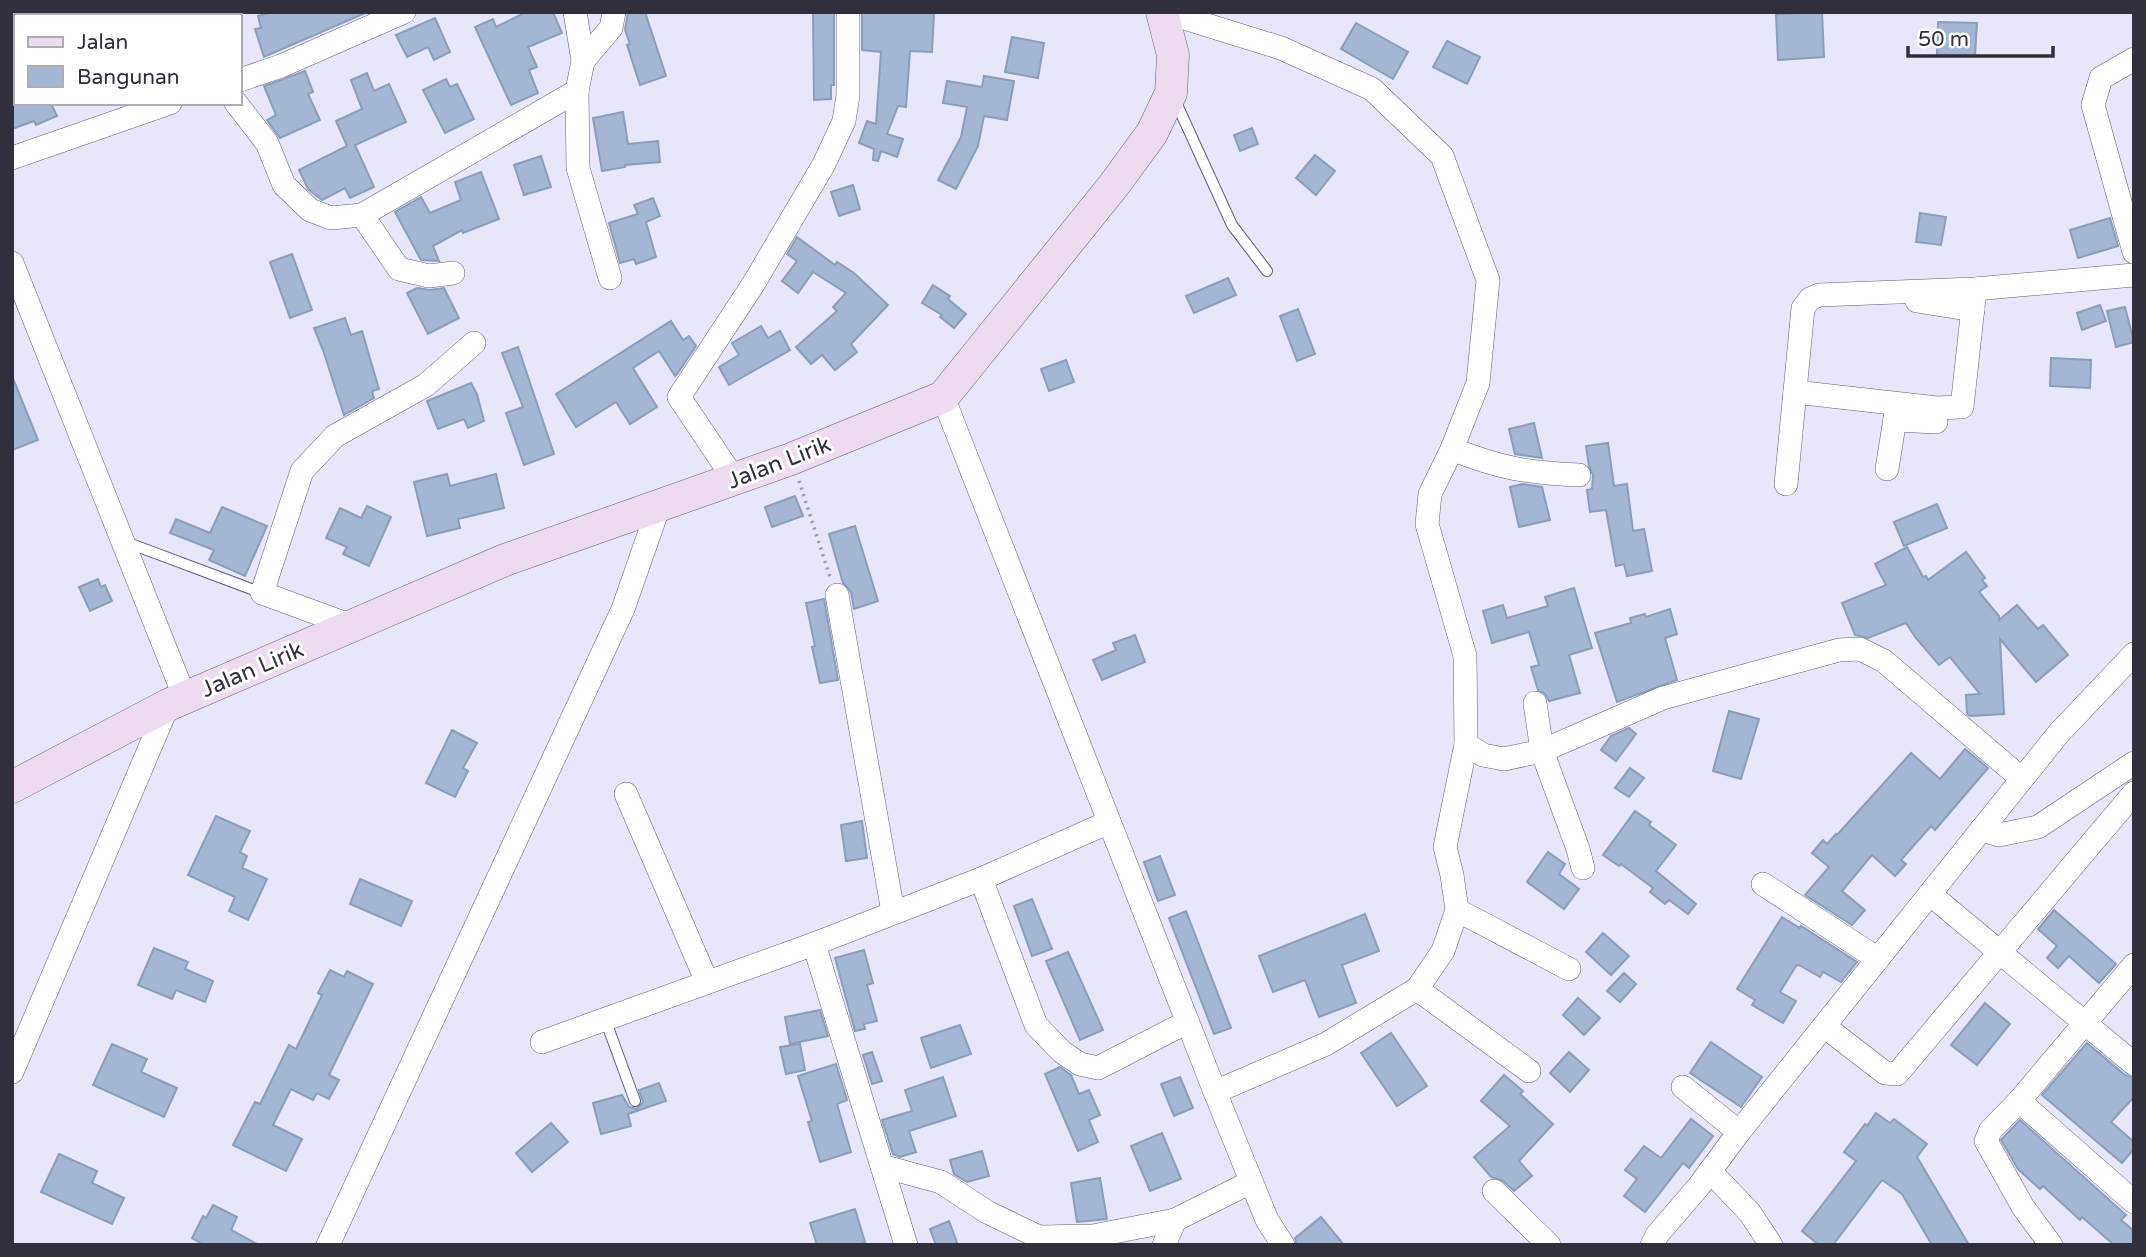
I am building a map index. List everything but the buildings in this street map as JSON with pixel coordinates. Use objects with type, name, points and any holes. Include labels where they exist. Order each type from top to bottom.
[{"type":"main road","name":"Jalan Lirik","points":[[12,787],[176,701],[505,560],[791,459],[943,397],[1114,185],[1152,132],[1171,93],[1173,54],[1164,12]]},
{"type":"street","points":[[242,79],[281,66],[404,12]]},
{"type":"street","points":[[575,12],[583,61],[577,91],[578,168],[610,278]]},
{"type":"street","points":[[583,61],[611,28],[614,12]]},
{"type":"street","points":[[734,479],[679,397],[754,283],[824,164],[844,121],[848,95],[848,12]]},
{"type":"street","points":[[1164,12],[1281,48],[1372,89],[1442,156],[1488,280],[1478,383],[1452,449],[1430,495],[1427,524],[1465,656],[1466,744],[1445,847],[1457,910],[1443,951],[1417,989],[1326,1044],[1215,1092]]},
{"type":"street","points":[[2134,59],[2101,78],[2093,106],[2134,252]]},
{"type":"street","points":[[238,105],[267,143],[284,185],[310,210],[331,218],[362,215],[577,91]]},
{"type":"street","points":[[12,158],[164,105]]},
{"type":"street","points":[[362,215],[399,269],[429,276],[453,273]]},
{"type":"street","points":[[12,262],[121,540],[176,701],[12,1072]]},
{"type":"street","points":[[1786,484],[1803,308],[1810,299],[1819,295],[1872,294],[1974,300],[2134,275]]},
{"type":"street","points":[[1795,392],[1949,422],[1956,419],[1962,407],[1974,300]]},
{"type":"street","points":[[352,626],[262,593],[302,471],[335,436],[426,386],[474,343]]},
{"type":"street","points":[[943,397],[1251,1182],[1267,1220],[1283,1245]]},
{"type":"street","points":[[1887,469],[1896,412]]},
{"type":"street","points":[[1452,449],[1492,465],[1535,473],[1579,475]]},
{"type":"street","points":[[328,1245],[618,621],[659,506]]},
{"type":"street","points":[[837,595],[892,912]]},
{"type":"street","points":[[1466,744],[1483,755],[1504,759],[1542,751],[1663,698],[1839,650],[1860,649],[1884,661],[2022,779]]},
{"type":"street","points":[[1652,1245],[1657,1235],[2059,733],[2134,654]]},
{"type":"street","points":[[1535,703],[1542,751],[1583,868]]},
{"type":"street","points":[[1981,830],[1999,835],[2038,827],[2134,763]]},
{"type":"street","points":[[1824,1026],[1885,1073],[1897,1074],[2134,793]]},
{"type":"street","points":[[625,794],[707,982]]},
{"type":"street","points":[[542,1042],[981,879],[1110,822]]},
{"type":"street","points":[[981,879],[1036,1026],[1062,1052],[1080,1063],[1098,1068],[1188,1022]]},
{"type":"street","points":[[1763,884],[1878,959]]},
{"type":"street","points":[[1930,894],[2134,1064]]},
{"type":"street","points":[[1457,910],[1569,969]]},
{"type":"street","points":[[814,943],[906,1245]]},
{"type":"street","points":[[2051,1245],[2023,1207],[1986,1141],[1990,1131],[2019,1101],[2134,965]]},
{"type":"street","points":[[1417,989],[1529,1071]]},
{"type":"street","points":[[1683,1087],[1739,1132]]},
{"type":"street","points":[[2019,1101],[2134,1202]]},
{"type":"street","points":[[883,1166],[941,1182],[987,1212],[1039,1237],[1093,1236],[1175,1220],[1251,1182]]},
{"type":"street","points":[[1710,1171],[1750,1213],[1771,1245]]},
{"type":"street","points":[[1494,1191],[1549,1245]]},
{"type":"street","points":[[1164,1245],[1175,1220]]},
{"type":"lane","points":[[1171,93],[1232,225],[1267,271]]},
{"type":"lane","points":[[121,540],[262,593]]},
{"type":"lane","points":[[605,1019],[635,1101]]},
{"type":"path","points":[[791,459],[837,595]]}]
